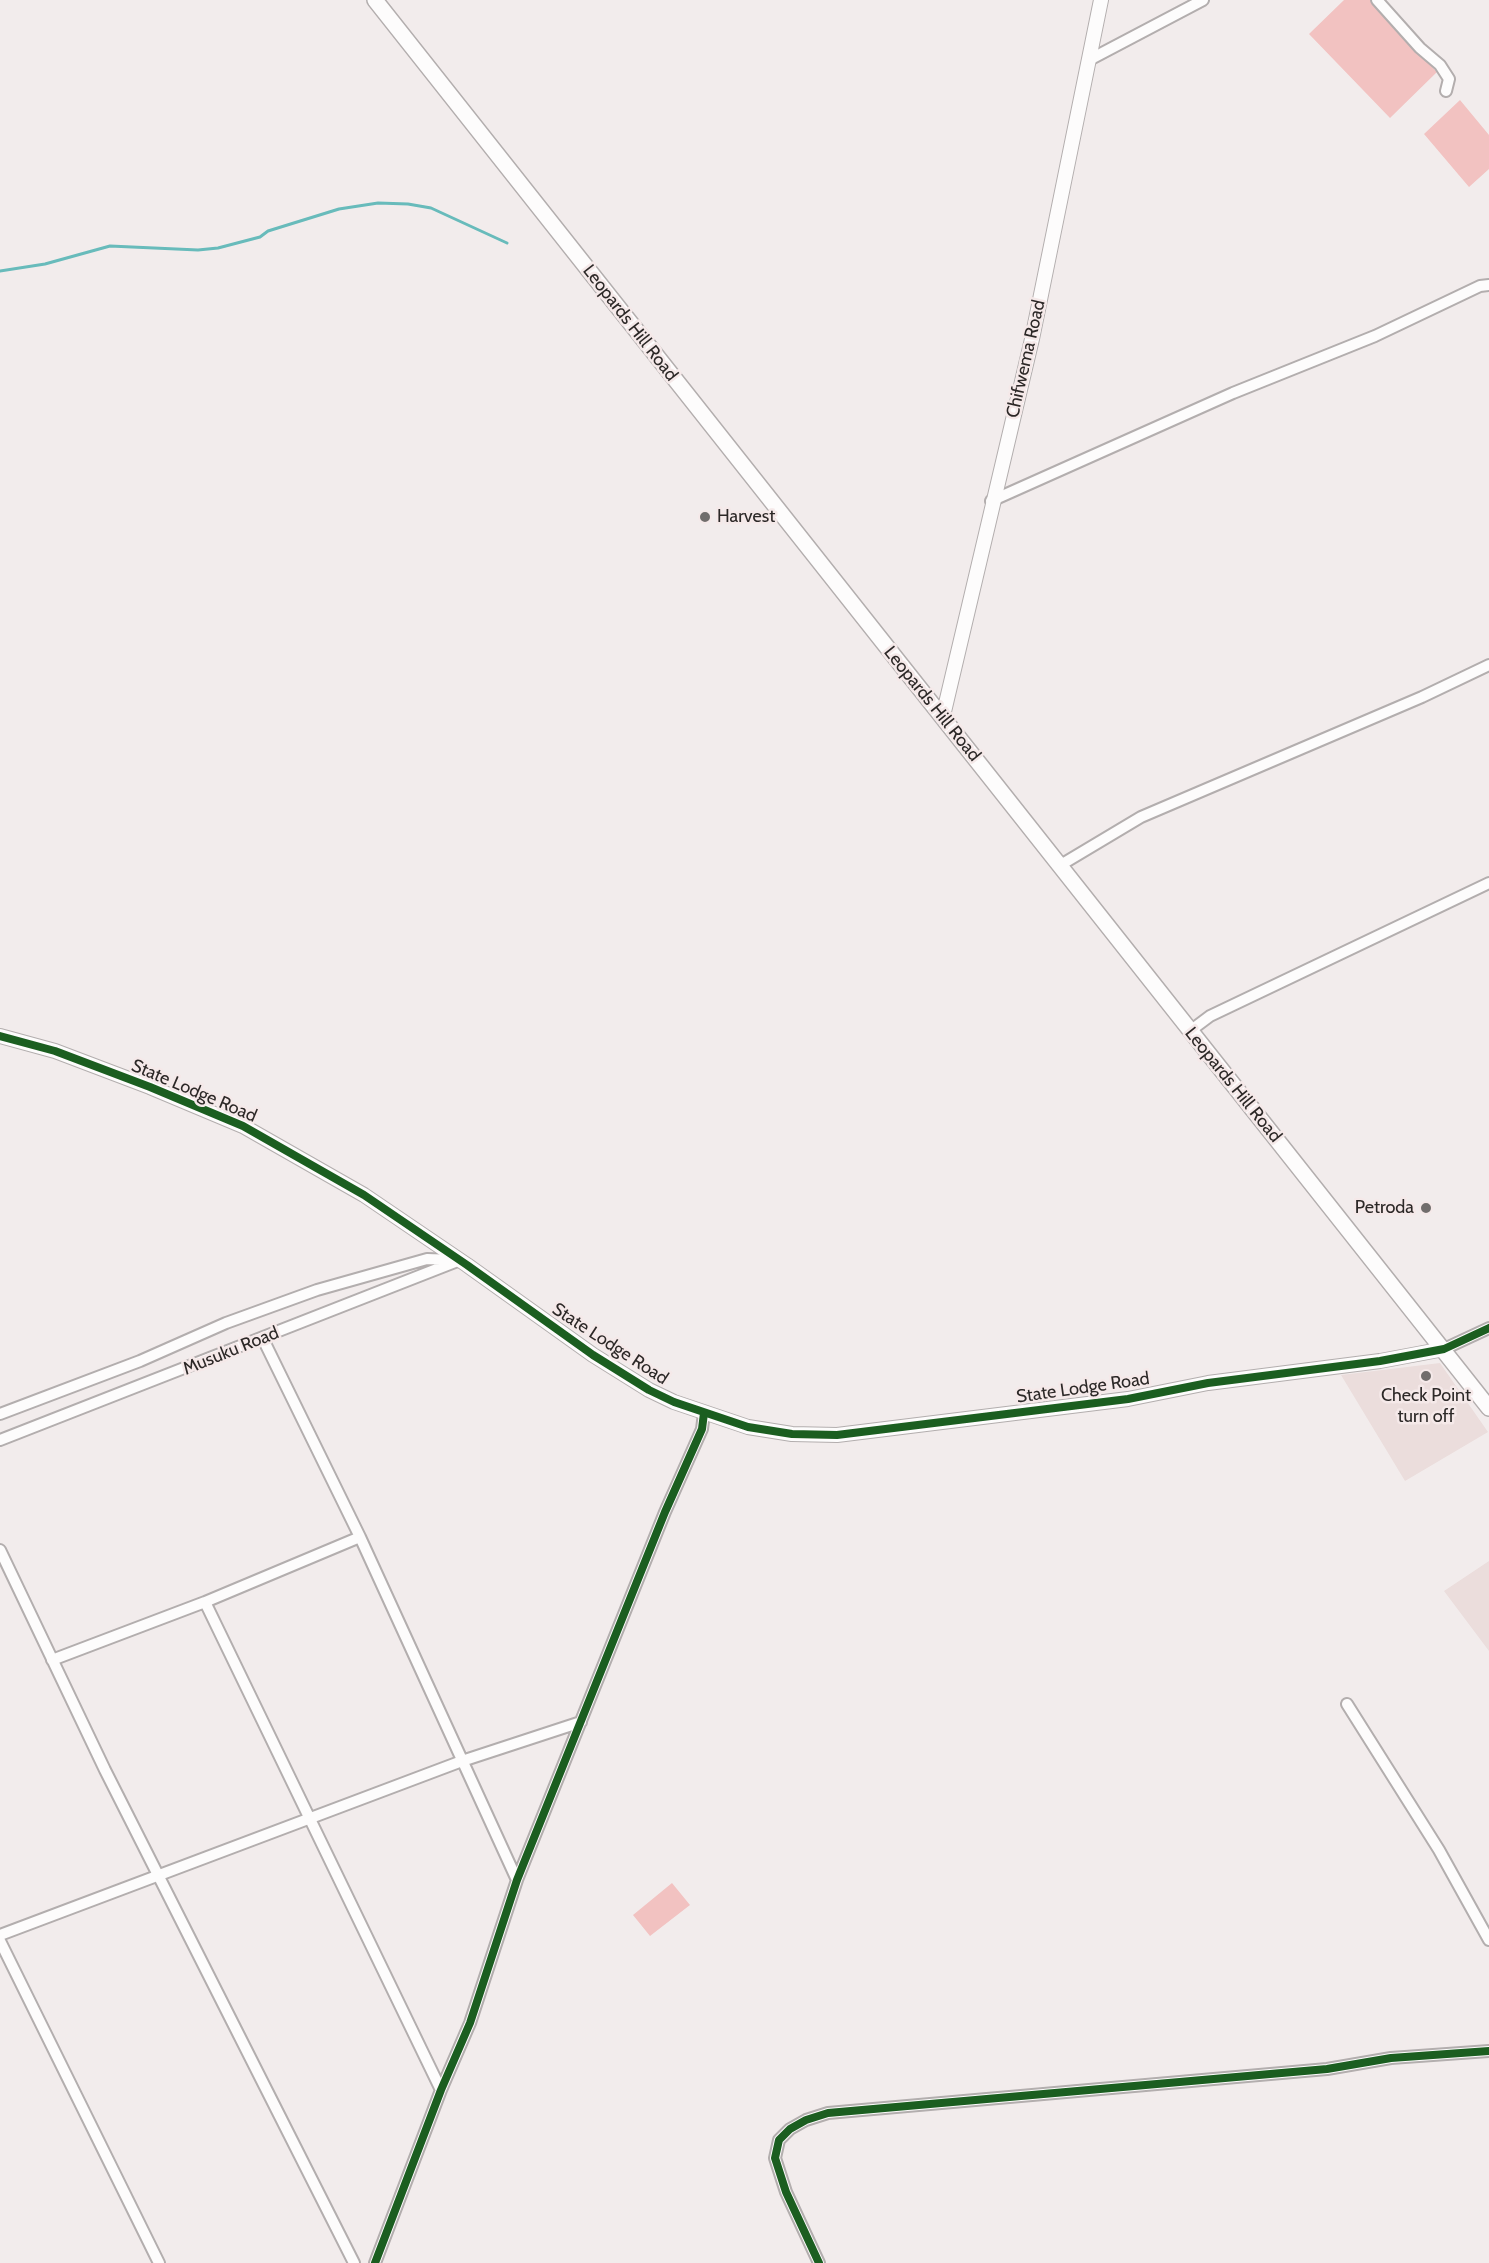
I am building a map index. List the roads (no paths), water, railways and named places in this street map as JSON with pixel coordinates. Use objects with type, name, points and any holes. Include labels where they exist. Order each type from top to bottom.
[{"type":"main road","name":"Leopards Hill Road","points":[[375,0],[1489,1408]]},
{"type":"street","name":"Chifwema Road","points":[[943,716],[1032,339],[1101,0]]},
{"type":"street","points":[[1089,60],[1203,0]]},
{"type":"street","points":[[1377,0],[1420,48],[1440,65],[1449,79],[1446,91]]},
{"type":"street","points":[[992,501],[1233,393],[1375,336],[1480,286],[1489,285]]},
{"type":"street","points":[[1059,866],[1141,817],[1422,697],[1489,665]]},
{"type":"street","points":[[1190,1031],[1210,1016],[1489,883]]},
{"type":"street","name":"State Lodge Road","points":[[0,1036],[55,1051],[243,1126],[364,1195],[593,1355],[649,1390],[704,1413],[748,1427],[792,1434],[837,1434],[1128,1399],[1208,1383],[1368,1363],[1444,1349]]},
{"type":"street","points":[[0,1414],[140,1361],[226,1323],[317,1290],[427,1259],[460,1260]]},
{"type":"street","name":"Musuku Road","points":[[0,1440],[460,1260]]},
{"type":"street","points":[[1444,1349],[1489,1328]]},
{"type":"street","points":[[263,1338],[360,1537],[517,1880]]},
{"type":"street","points":[[375,2263],[441,2090],[470,2023],[517,1880],[665,1512],[702,1429],[704,1413]]},
{"type":"street","points":[[52,1660],[205,1602],[360,1537]]},
{"type":"street","points":[[0,1550],[158,1876],[354,2263]]},
{"type":"street","points":[[205,1602],[441,2090]]},
{"type":"street","points":[[1347,1704],[1439,1850],[1489,1940]]},
{"type":"street","points":[[0,1935],[308,1817],[462,1761],[581,1722]]},
{"type":"street","points":[[0,1941],[159,2263]]},
{"type":"street","points":[[819,2263],[786,2192],[775,2158],[779,2140],[790,2129],[828,2113],[1327,2069],[1390,2058],[1489,2051]]},
{"type":"waterway","points":[[0,271],[45,264],[110,246],[198,250],[218,248],[260,237],[268,231],[339,209],[378,203],[408,204],[431,208],[507,243]]},
{"type":"place","name":"Harvest","points":[[705,517]]},
{"type":"place","name":"Petroda","points":[[1426,1208]]},
{"type":"place","name":"Check Point turn off","points":[[1426,1376]]}]
